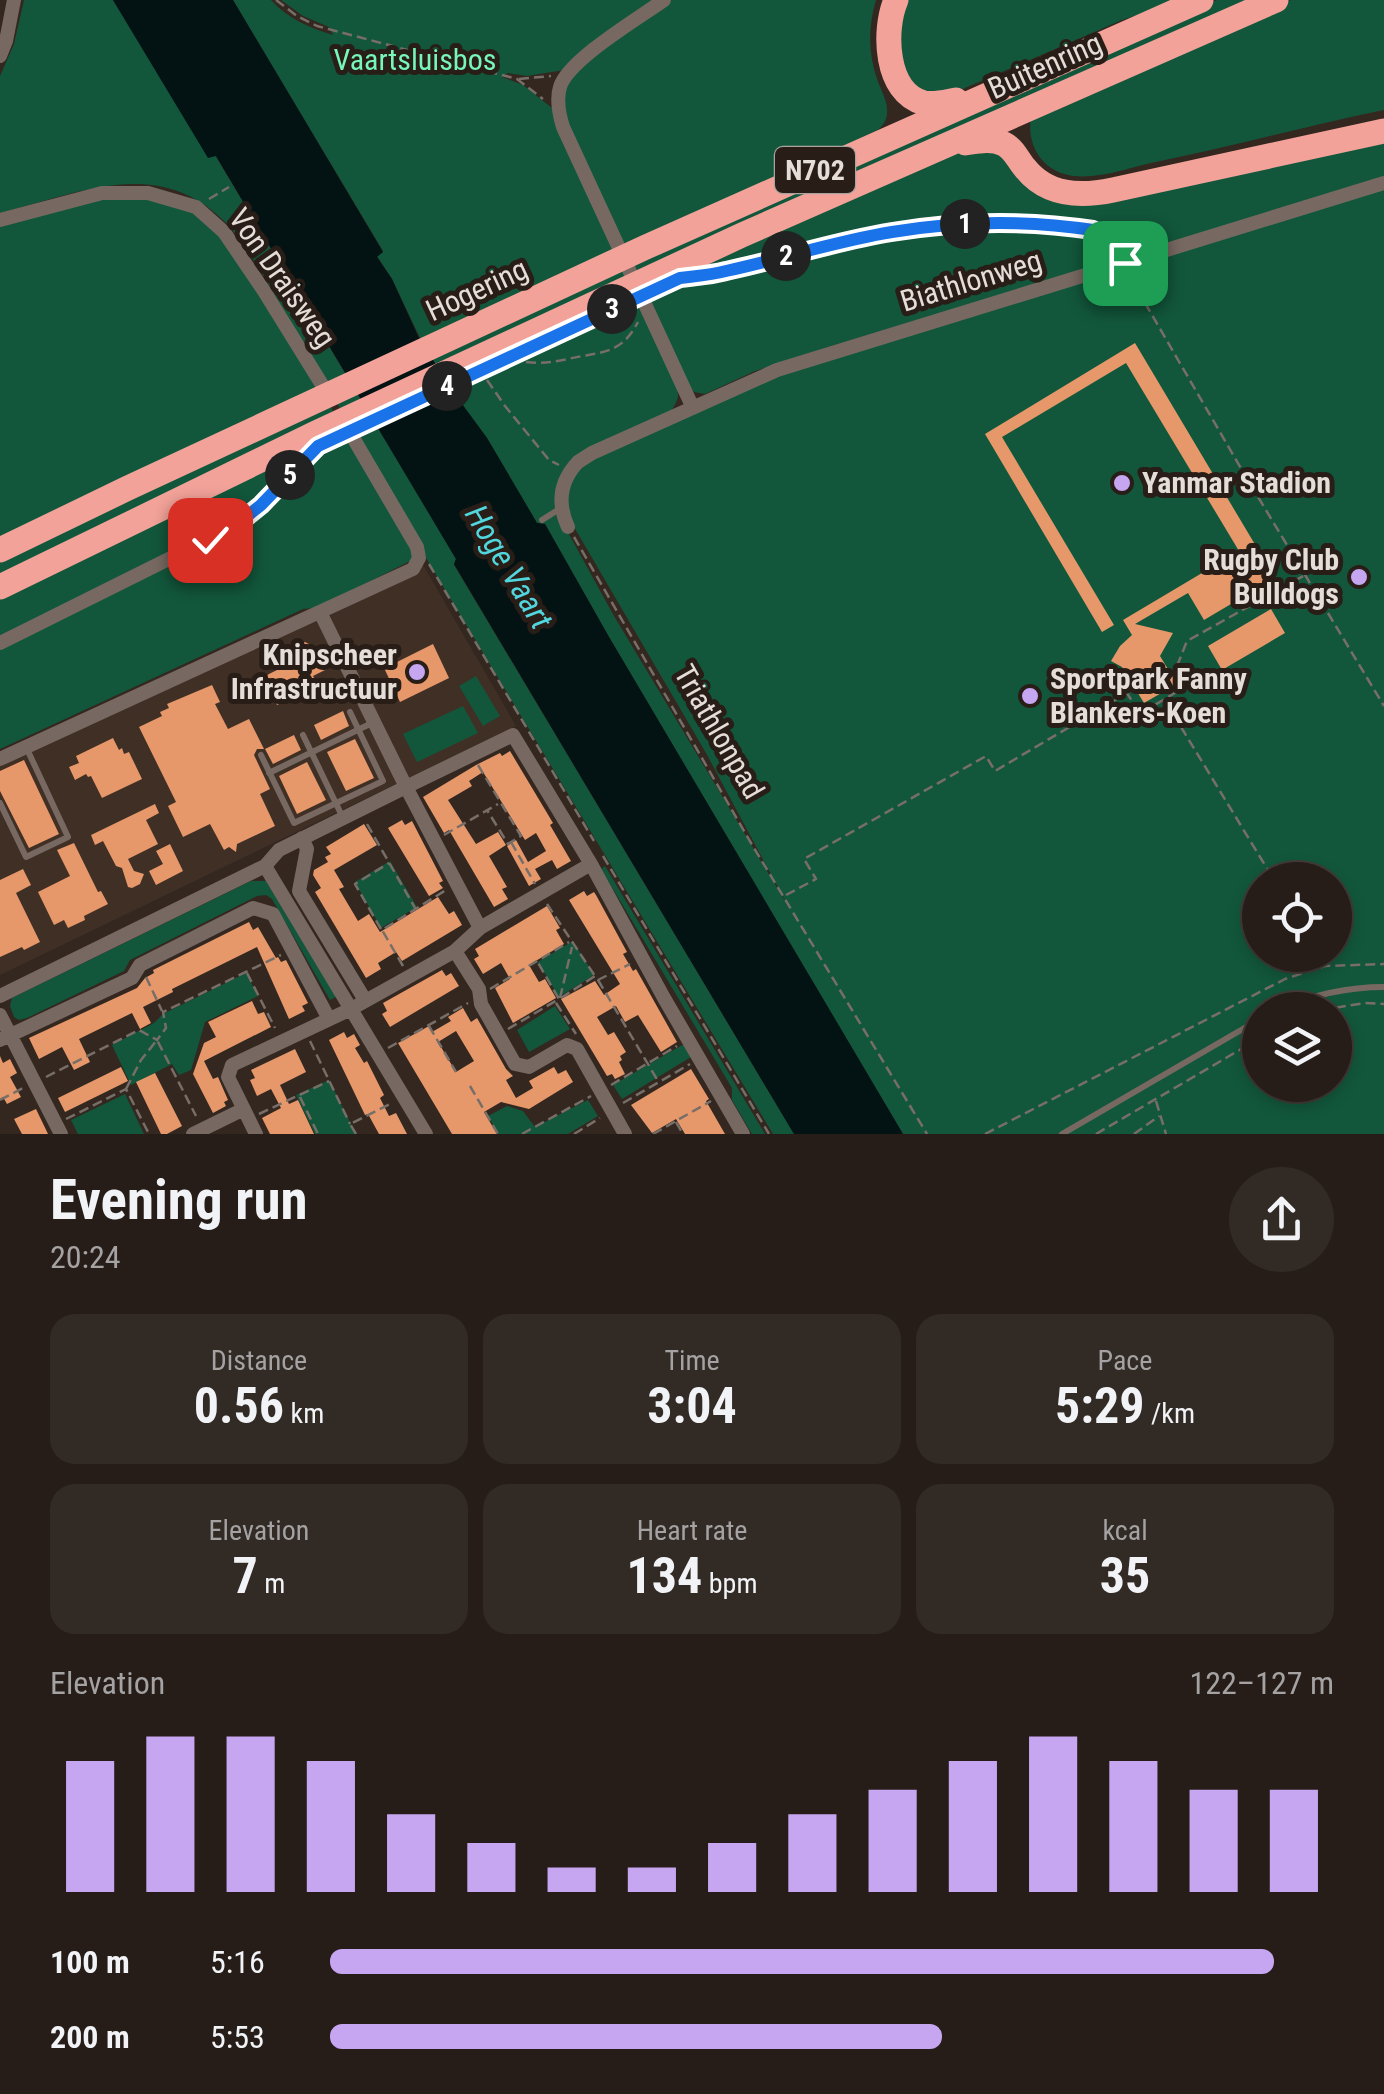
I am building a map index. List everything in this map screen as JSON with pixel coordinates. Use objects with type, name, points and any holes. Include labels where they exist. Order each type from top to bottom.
[{"type":"highway","points":[[882,0],[875,26],[875,54],[895,116],[884,139]]},
{"type":"highway","points":[[896,0],[889,21],[888,47],[906,92],[918,101],[933,104],[985,95]]},
{"type":"highway","name":"Buitenring","points":[[985,95],[1201,0]]},
{"type":"highway","name":"Buitenring","points":[[950,144],[1276,0]]},
{"type":"highway","name":"Hogering","points":[[0,550],[646,247],[985,95]]},
{"type":"highway","points":[[1029,109],[1022,134],[1032,155],[1056,174],[1074,180],[1120,175],[1384,115]]},
{"type":"highway","points":[[950,144],[990,140],[1004,144],[1046,186],[1066,194],[1085,194],[1384,131]]},
{"type":"highway","name":"Hogering","points":[[0,586],[317,440],[481,372],[742,235],[950,144]]},
{"type":"street","points":[[0,56],[14,0]]},
{"type":"street","points":[[568,527],[561,508],[563,485],[578,462],[693,408],[560,116],[558,99],[560,88],[576,64],[664,0]]},
{"type":"street","name":"Biathlonweg","points":[[693,408],[777,370],[1384,183]]},
{"type":"street","name":"Von Draisweg","points":[[0,220],[102,193],[148,193],[196,207],[224,232],[264,290],[417,547],[413,569],[320,612]]},
{"type":"street","points":[[660,281],[722,272],[863,237],[980,223],[1097,231],[1121,264]]},
{"type":"street","points":[[0,643],[235,526],[261,505],[317,440]]},
{"type":"street","points":[[0,759],[320,612],[480,928]]},
{"type":"street","points":[[0,996],[265,866],[279,850],[512,735],[591,864],[743,1134]]},
{"type":"street","points":[[302,838],[307,849],[299,891],[364,1000]]},
{"type":"street","points":[[256,1134],[228,1076],[232,1065],[328,1020],[455,951],[480,928],[591,864]]},
{"type":"street","points":[[265,866],[426,1134]]},
{"type":"street","points":[[5,1037],[132,978],[140,965],[253,908],[272,914],[328,1020]]},
{"type":"street","points":[[455,951],[515,1064],[529,1067],[567,1045],[577,1049],[625,1134]]},
{"type":"street","points":[[0,1015],[5,1037],[59,1129]]},
{"type":"street","points":[[198,1132],[246,1114]]},
{"type":"lane","points":[[542,520],[561,508]]},
{"type":"lane","points":[[261,754],[294,823],[383,780],[350,712]]},
{"type":"lane","points":[[270,773],[374,722]]},
{"type":"lane","points":[[303,735],[344,818]]},
{"type":"lane","points":[[0,803],[26,857],[68,837],[26,747]]},
{"type":"lane","points":[[1332,992],[1384,987]]},
{"type":"lane","points":[[1062,1134],[1242,1029]]},
{"type":"path","points":[[276,0],[317,26],[517,79],[558,74],[576,64]]},
{"type":"path","points":[[517,79],[560,116]]},
{"type":"path","points":[[196,207],[229,187]]},
{"type":"path","points":[[1121,264],[1384,706]]},
{"type":"path","points":[[530,363],[609,352],[631,335],[643,312]]},
{"type":"path","points":[[481,372],[550,460],[566,470]]},
{"type":"path","name":"Triathlonpad","points":[[568,527],[751,843],[928,1134]]},
{"type":"path","points":[[785,896],[816,879],[804,859],[986,756],[995,772],[1127,693],[1140,714],[1188,685],[1177,666],[1187,641],[1305,576]]},
{"type":"path","points":[[1181,726],[1263,862]]},
{"type":"path","points":[[472,755],[520,836],[508,844],[487,810]]},
{"type":"path","points":[[434,841],[500,802]]},
{"type":"path","points":[[360,810],[416,909]]},
{"type":"path","points":[[510,842],[659,1082]]},
{"type":"path","points":[[389,863],[355,884],[408,976]]},
{"type":"path","points":[[382,930],[457,884]]},
{"type":"path","points":[[378,1054],[572,944]]},
{"type":"path","points":[[557,1000],[572,944]]},
{"type":"path","points":[[163,1012],[291,950]]},
{"type":"path","points":[[499,1034],[596,978],[642,957]]},
{"type":"path","points":[[537,962],[578,1037],[574,1048]]},
{"type":"path","points":[[1352,965],[1384,964]]},
{"type":"path","points":[[59,1129],[126,1089],[141,1060],[166,1028],[163,1012],[140,965]]},
{"type":"path","points":[[247,971],[281,1042]]},
{"type":"path","points":[[986,1134],[1285,979],[1307,972]]},
{"type":"path","points":[[1352,1005],[1384,1004]]},
{"type":"path","points":[[429,1024],[456,1072]]},
{"type":"path","points":[[0,1100],[138,1030],[157,1040],[198,1132]]},
{"type":"path","points":[[305,1030],[356,1134]]},
{"type":"path","points":[[1096,1134],[1242,1049]]},
{"type":"path","points":[[574,1134],[700,1058]]},
{"type":"path","points":[[246,1114],[329,1081]]},
{"type":"path","points":[[470,1086],[498,1134]]},
{"type":"path","points":[[126,1089],[149,1134]]},
{"type":"path","points":[[299,1095],[318,1134]]},
{"type":"path","points":[[653,1134],[721,1095]]},
{"type":"path","points":[[350,1124],[404,1097]]},
{"type":"path","points":[[1155,1100],[1166,1134]]},
{"type":"path","points":[[1134,1134],[1160,1115]]},
{"type":"path","points":[[676,1121],[683,1134]]},
{"type":"path","points":[[534,1128],[537,1134]]},
{"type":"shaded area","points":[[419,558],[516,726],[0,975],[0,751]]},
{"type":"green space","points":[[24,0],[113,0],[208,157],[215,155],[794,1134],[773,1134],[432,568],[259,268],[227,224],[201,203],[174,190],[147,184],[89,189],[0,213],[0,76],[14,44]]},
{"type":"green space","name":"Vaartsluisbos","points":[[233,0],[271,0],[300,22],[333,35],[329,27],[303,16],[281,0],[656,0],[564,70],[527,76],[508,73],[502,77],[523,85],[552,108],[616,251],[422,342],[377,256],[383,251]]},
{"type":"green space","points":[[672,0],[876,0],[871,49],[887,115],[878,130],[625,247],[563,111],[563,95],[572,76]]},
{"type":"green space","points":[[900,0],[1184,0],[1122,20],[958,91],[928,97],[908,86],[891,25]]},
{"type":"green space","points":[[1217,0],[1257,0],[638,276],[632,261]]},
{"type":"green space","points":[[1291,0],[1384,0],[1384,110],[1094,176],[1061,173],[1040,157],[1031,134],[1031,117]]},
{"type":"green space","points":[[1384,140],[1384,176],[1134,254],[1117,246],[1099,226],[984,217],[945,220],[673,276],[959,150],[988,145],[1048,193]]},
{"type":"green space","name":"Sportpark Fanny Blankers-Koen","points":[[1384,187],[1384,1134],[903,1134],[545,524],[537,523],[487,438],[451,389],[639,301],[673,377],[677,401],[672,410],[575,457],[559,485],[559,516],[614,616],[788,906],[706,753],[567,515],[572,478],[601,454],[765,379]]},
{"type":"green space","points":[[129,192],[186,207],[226,239],[321,390],[0,545],[0,222]]},
{"type":"green space","points":[[970,227],[1097,234],[1102,258],[1090,268],[755,371],[705,394],[694,392],[686,384],[648,297],[679,282],[810,253]]},
{"type":"green space","points":[[622,265],[629,280],[438,368],[430,355]]},
{"type":"green space","points":[[328,403],[337,417],[0,578],[0,559]]},
{"type":"green space","points":[[348,437],[415,553],[410,561],[327,603],[303,609],[0,749],[0,647],[231,535],[321,449]]},
{"type":"green space","points":[[319,440],[241,515],[0,636],[0,593]]},
{"type":"green space","points":[[476,676],[500,716],[483,726],[459,686]]},
{"type":"green space","points":[[463,706],[478,733],[417,762],[403,734]]},
{"type":"green space","points":[[390,861],[417,907],[381,928],[355,882]]},
{"type":"green space","points":[[605,866],[765,1134],[752,1134],[732,1100],[732,1088],[601,869]]},
{"type":"green space","points":[[251,881],[266,881],[336,997],[330,1000],[272,899],[266,895],[130,960],[124,971],[27,1018],[14,1017],[12,998]]},
{"type":"green space","points":[[573,941],[594,975],[559,997],[538,962]]},
{"type":"green space","points":[[246,973],[258,996],[205,1022],[191,1070],[179,1075],[172,1064],[131,1085],[112,1045],[154,1023],[163,1014]]},
{"type":"green space","points":[[555,1006],[570,1029],[529,1052],[517,1030]]},
{"type":"green space","points":[[684,1044],[691,1057],[622,1099],[613,1085]]},
{"type":"green space","points":[[329,1080],[356,1134],[315,1134],[296,1095]]},
{"type":"green space","points":[[125,1094],[144,1134],[78,1134],[71,1120]]},
{"type":"green space","points":[[588,1100],[598,1116],[568,1134],[498,1134],[488,1116],[507,1106],[523,1111],[535,1127]]},
{"type":"water","name":"Hoge Vaart","points":[[113,0],[233,0],[383,252],[377,257],[392,279],[418,336],[487,438],[537,523],[545,524],[903,1134],[794,1134],[216,156],[208,158]]},
{"type":"building","points":[[1135,343],[1275,578],[1204,620],[1188,593],[1135,624],[1173,633],[1160,656],[1177,684],[1144,703],[1122,667],[1111,661],[1132,635],[1123,620],[1239,551],[1126,363],[1002,437],[1114,625],[1102,632],[985,434]]},
{"type":"building","points":[[1271,609],[1285,633],[1222,670],[1208,646]]},
{"type":"building","points":[[305,642],[316,648],[327,669],[313,676],[318,685],[277,705],[263,677],[291,663],[284,650]]},
{"type":"building","points":[[433,644],[449,678],[400,702],[385,670]]},
{"type":"building","points":[[212,685],[220,702],[215,704],[228,729],[249,719],[264,749],[257,749],[254,755],[270,789],[260,794],[275,826],[237,844],[236,852],[229,847],[224,850],[210,824],[183,837],[168,806],[176,802],[139,727],[162,716],[160,712],[169,708],[167,704]]},
{"type":"building","points":[[343,711],[349,726],[321,740],[314,725]]},
{"type":"building","points":[[294,735],[301,750],[273,764],[265,749]]},
{"type":"building","points":[[113,738],[119,750],[129,752],[142,779],[102,798],[91,776],[86,774],[75,780],[69,767],[79,763],[76,756]]},
{"type":"building","points":[[355,739],[374,778],[346,791],[327,752]]},
{"type":"building","points":[[510,751],[571,861],[557,869],[552,860],[535,869],[541,879],[529,886],[507,846],[516,840],[528,862],[546,851],[536,833],[525,840],[483,772],[469,781],[472,786],[448,800],[476,844],[498,832],[506,845],[489,856],[507,887],[502,889],[508,899],[494,907],[449,830],[444,833],[423,797],[476,765]]},
{"type":"building","points":[[24,760],[59,834],[29,848],[0,791],[0,771]]},
{"type":"building","points":[[307,762],[326,800],[297,814],[279,776]]},
{"type":"building","points":[[155,804],[159,813],[146,820],[158,844],[128,859],[134,871],[144,874],[140,884],[128,887],[122,868],[116,866],[103,841],[95,845],[91,835]]},
{"type":"building","points":[[402,820],[405,825],[412,821],[443,881],[439,883],[443,888],[429,896],[388,828]]},
{"type":"building","points":[[364,824],[377,845],[334,870],[344,887],[339,889],[358,921],[369,914],[380,932],[438,897],[449,914],[454,911],[462,925],[402,961],[396,952],[378,963],[381,969],[366,978],[315,892],[321,888],[313,875],[314,870],[328,862],[325,857],[331,854],[326,847]]},
{"type":"building","points":[[74,843],[108,904],[68,928],[64,920],[54,925],[38,892],[70,876],[57,850]]},
{"type":"building","points":[[170,844],[183,871],[156,885],[149,871],[163,864],[156,851]]},
{"type":"building","points":[[23,869],[31,885],[16,893],[40,942],[0,957],[0,880]]},
{"type":"building","points":[[584,891],[587,896],[594,892],[596,895],[627,952],[623,954],[633,971],[636,969],[677,1042],[661,1052],[638,1015],[625,1022],[616,1006],[597,1017],[608,1035],[614,1032],[626,1052],[619,1062],[625,1074],[615,1079],[612,1074],[607,1076],[561,999],[595,981],[604,995],[620,984],[569,900]]},
{"type":"building","points":[[547,906],[564,944],[529,965],[539,982],[545,979],[556,998],[513,1023],[495,988],[510,979],[501,963],[483,974],[474,959],[479,956],[475,949]]},
{"type":"building","points":[[249,922],[253,930],[258,927],[276,958],[286,960],[308,1003],[302,1006],[305,1011],[289,1019],[257,947],[143,1007],[151,1023],[140,1029],[132,1013],[79,1039],[90,1062],[74,1070],[62,1047],[39,1059],[29,1038],[137,988],[153,970]]},
{"type":"building","points":[[442,970],[446,976],[451,973],[459,986],[390,1027],[382,1014],[387,1011],[383,1003]]},
{"type":"building","points":[[252,1001],[258,1014],[264,1012],[271,1027],[204,1061],[213,1079],[218,1077],[228,1100],[224,1102],[226,1106],[213,1113],[193,1074],[204,1043],[216,1037],[208,1022]]},
{"type":"building","points":[[463,1008],[471,1022],[477,1018],[513,1076],[506,1080],[516,1098],[533,1088],[529,1081],[554,1067],[558,1074],[566,1070],[573,1082],[529,1109],[501,1102],[484,1112],[497,1134],[452,1134],[398,1043],[429,1026],[432,1032],[451,1021],[448,1017]],"holes":[[[456,1031],[474,1061],[456,1072],[438,1042]]]},
{"type":"building","points":[[344,1032],[347,1038],[354,1034],[360,1045],[355,1048],[364,1063],[367,1061],[384,1095],[380,1098],[389,1116],[396,1113],[407,1134],[379,1134],[368,1114],[365,1115],[329,1040]]},
{"type":"building","points":[[295,1049],[306,1072],[280,1085],[289,1104],[298,1100],[314,1134],[270,1134],[262,1118],[281,1108],[271,1089],[257,1096],[250,1080],[255,1078],[251,1070]]},
{"type":"building","points":[[0,1056],[3,1063],[10,1059],[17,1073],[10,1077],[21,1097],[7,1104],[3,1097],[0,1099]]},
{"type":"building","points":[[121,1067],[128,1081],[65,1112],[58,1098]]},
{"type":"building","points":[[691,1069],[725,1134],[685,1134],[676,1119],[652,1133],[631,1105]]},
{"type":"building","points":[[155,1073],[182,1126],[167,1134],[161,1134],[136,1082]]},
{"type":"building","points":[[36,1109],[48,1134],[22,1134],[14,1119]]},
{"type":"place","name":"Yanmar Stadion","points":[[1122,483]]},
{"type":"place","name":"Rugby Club Bulldogs","points":[[1359,577]]},
{"type":"place","name":"Knipscheer Infrastructuur","points":[[417,672]]},
{"type":"place","name":"Sportpark Fanny Blankers-Koen","points":[[1030,696]]},
{"type":"route","points":[[210,540],[261,505],[318,446],[680,278],[722,272],[836,242],[933,226],[980,223],[1093,230],[1107,240],[1116,266],[1125,263]]}]
